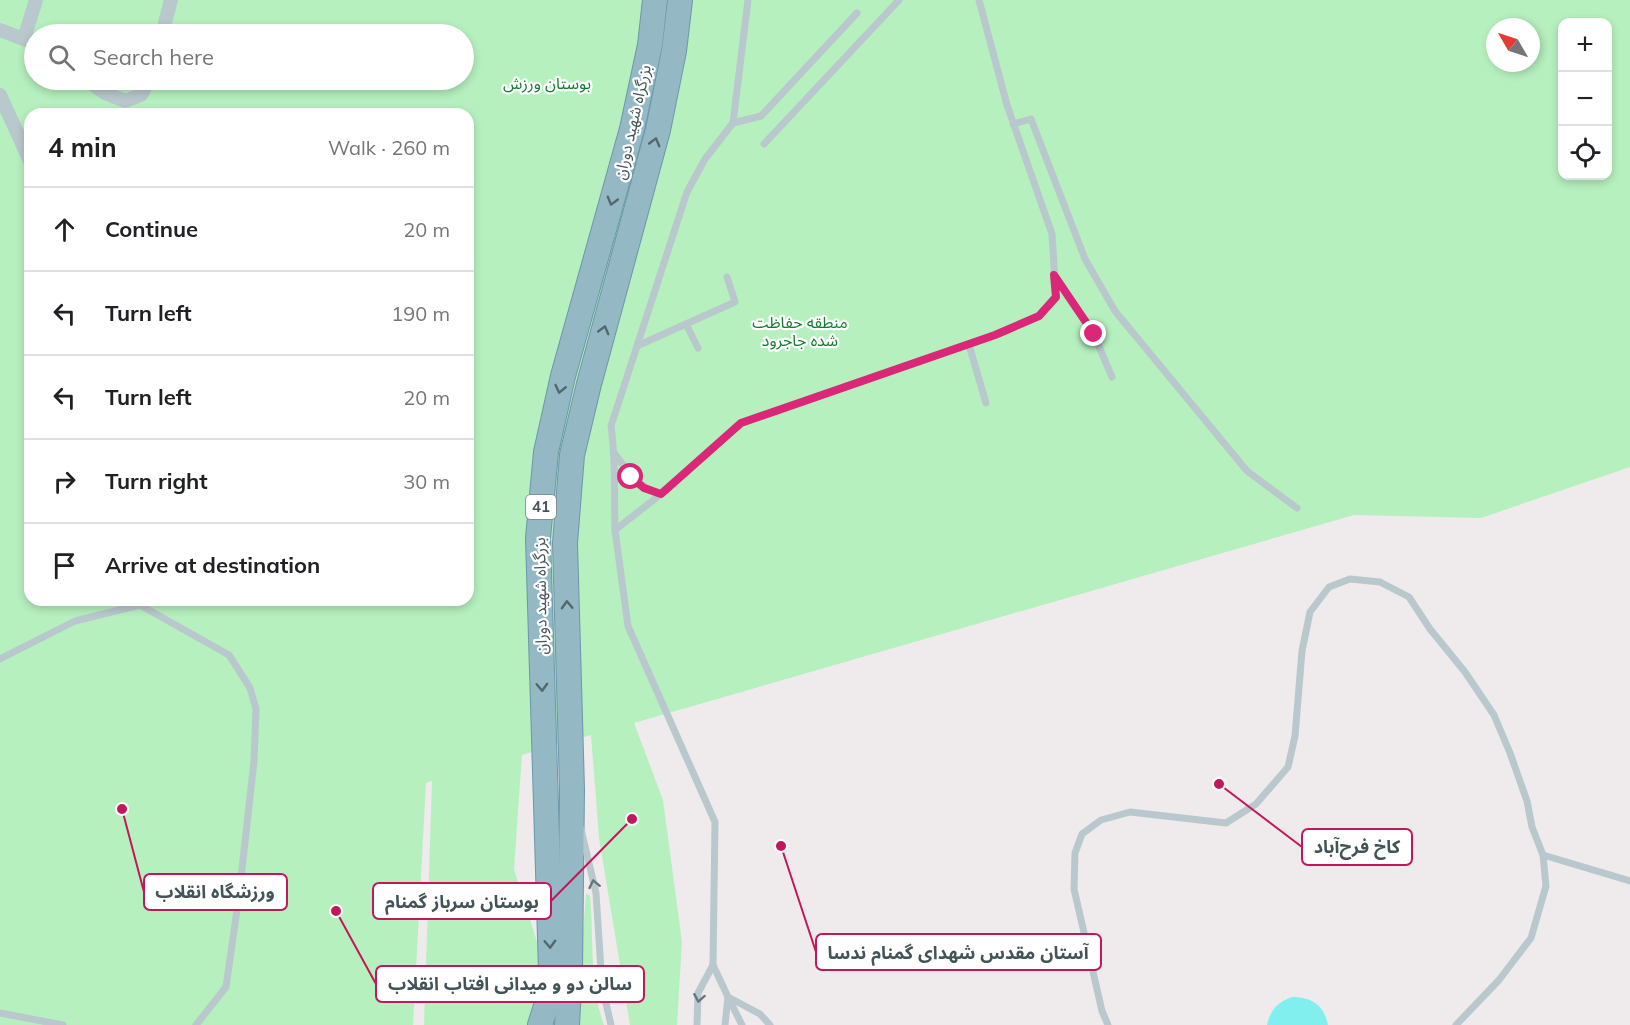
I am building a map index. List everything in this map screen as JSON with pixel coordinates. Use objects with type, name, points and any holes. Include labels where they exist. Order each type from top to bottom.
[{"type":"highway","name":"بزرگراه شهید دوران","points":[[540,1025],[548,1000],[551,971],[538,538],[546,452],[563,376],[632,129],[650,45],[655,0]]},
{"type":"highway","name":"بزرگراه شهید دوران","points":[[567,1025],[570,969],[572,789],[565,543],[572,455],[658,129],[674,51],[680,0]]},
{"type":"street","points":[[32,24],[36,0]]},
{"type":"street","points":[[165,24],[171,0]]},
{"type":"street","points":[[0,30],[24,39]]},
{"type":"street","points":[[101,90],[123,108],[141,95],[144,90]]},
{"type":"street","points":[[0,95],[24,148]]},
{"type":"lane","points":[[742,1025],[713,965],[715,822],[628,626],[615,530],[613,492],[615,454],[612,426],[687,192],[705,159],[733,123],[748,0]]},
{"type":"lane","points":[[764,144],[898,0]]},
{"type":"lane","points":[[615,530],[661,494],[741,423],[969,345],[1039,316],[1056,297],[1052,234],[1013,124],[979,0]]},
{"type":"lane","points":[[733,123],[760,116],[856,13]]},
{"type":"lane","points":[[1013,124],[1031,119],[1085,259],[1115,311],[1247,471],[1297,508]]},
{"type":"lane","points":[[1054,275],[1094,334],[1112,376]]},
{"type":"lane","points":[[636,346],[735,302],[727,277]]},
{"type":"lane","points":[[686,324],[698,348]]},
{"type":"lane","points":[[969,345],[986,403]]},
{"type":"lane","points":[[615,454],[631,477],[644,488],[661,494]]},
{"type":"lane","points":[[1108,1025],[1102,1011],[1074,889],[1075,853],[1082,834],[1101,820],[1130,812],[1226,823],[1256,804],[1288,767],[1294,736],[1302,651],[1310,612],[1329,587],[1350,579],[1380,582],[1409,597],[1430,629],[1465,672],[1494,715],[1527,801],[1532,827],[1543,855],[1546,886],[1531,938],[1499,980],[1455,1025]]},
{"type":"lane","points":[[0,659],[75,621],[136,606]]},
{"type":"lane","points":[[142,606],[229,655],[250,688],[256,709],[254,760],[226,987],[196,1025]]},
{"type":"lane","points":[[572,789],[596,893],[602,986],[611,1025]]},
{"type":"lane","points":[[1543,855],[1630,881]]},
{"type":"lane","points":[[697,1025],[698,993],[713,965]]},
{"type":"lane","points":[[725,1025],[728,997]]},
{"type":"lane","points":[[728,997],[760,1014],[770,1025]]},
{"type":"lane","points":[[0,1012],[63,1025]]},
{"type":"green space","name":"منطقه حفاظت شده جاجرود","points":[[0,0],[1630,0],[1630,467],[1481,518],[1354,515],[634,723],[663,800],[682,942],[677,1025],[630,1025],[599,838],[591,735],[522,755],[514,869],[538,945],[540,965],[535,1006],[528,1025],[424,1025],[432,781],[426,783],[413,1025],[0,1025]]},
{"type":"green space","points":[[586,894],[590,895],[594,977],[604,1025],[576,1025]]},
{"type":"water","points":[[1292,997],[1316,1003],[1324,1012],[1328,1025],[1267,1025],[1275,1007]]},
{"type":"place","name":"کاخ فرح‌آباد","points":[[1219,784]]},
{"type":"place","name":"ورزشگاه انقلاب","points":[[122,809]]},
{"type":"place","name":"بوستان سرباز گمنام","points":[[632,819]]},
{"type":"place","name":"آستان مقدس شهدای گمنام ندسا","points":[[781,846]]},
{"type":"place","name":"سالن دو و میدانی افتاب انقلاب","points":[[336,911]]},
{"type":"route","points":[[631,477],[644,488],[661,494],[741,423],[969,345],[1039,316],[1056,297],[1054,275],[1094,334]]},
{"type":"park label","name":"بوستان ورزش","points":[[547,83]]}]
